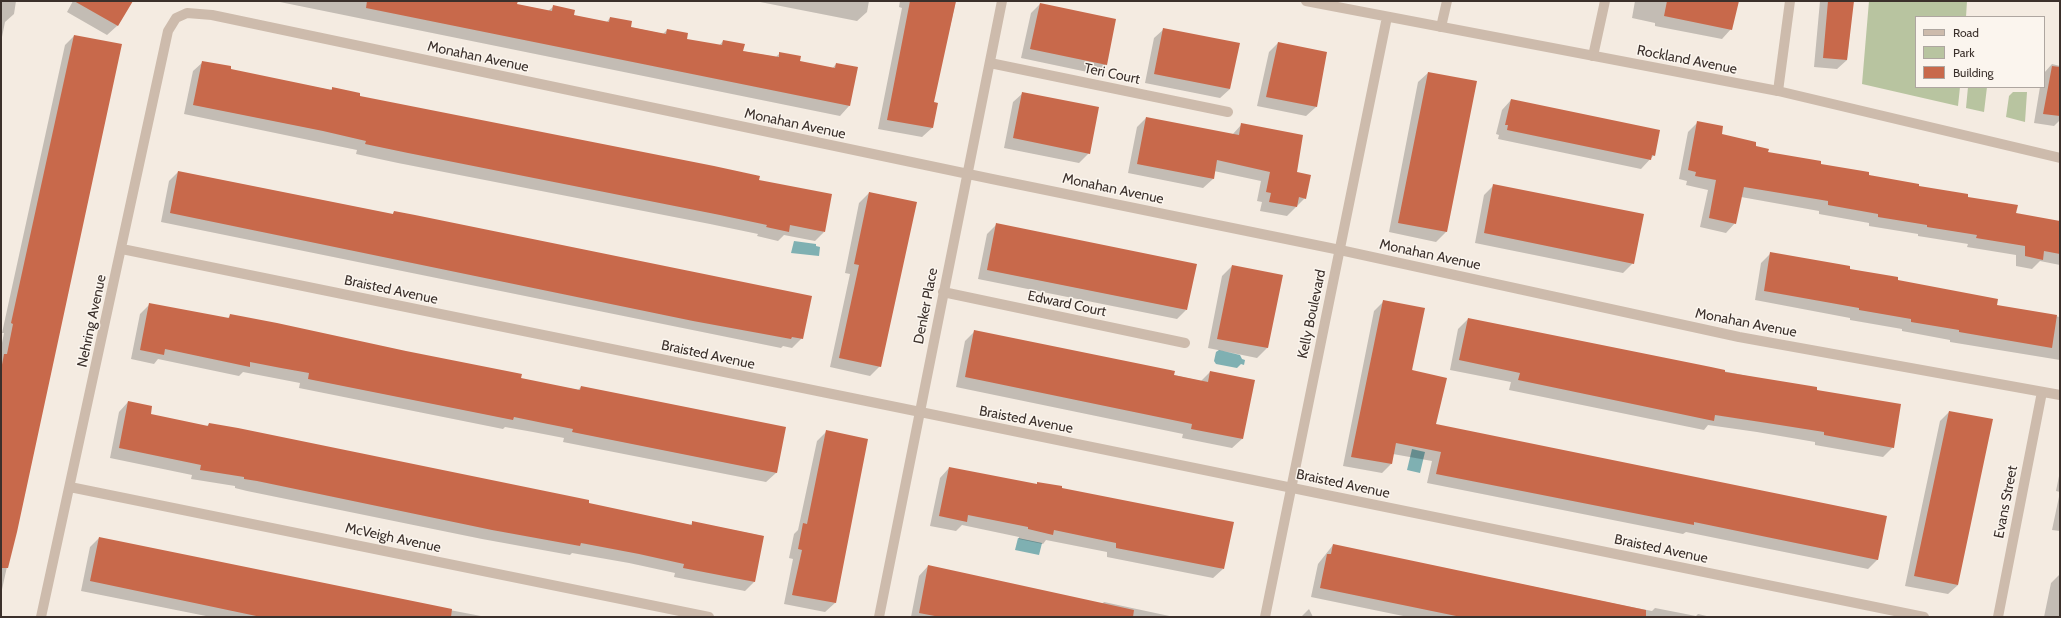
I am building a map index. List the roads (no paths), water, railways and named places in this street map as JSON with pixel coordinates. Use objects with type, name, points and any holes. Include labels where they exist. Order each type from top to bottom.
[{"type":"street","name":"Denker Place","points":[[878,617],[1002,1]]},
{"type":"street","name":"Rockland Avenue","points":[[1306,1],[1778,91],[2060,158]]},
{"type":"street","points":[[1441,27],[1447,1]]},
{"type":"street","points":[[1593,56],[1605,1]]},
{"type":"street","points":[[1778,91],[1790,1]]},
{"type":"street","name":"Monahan Avenue","points":[[168,31],[176,18],[188,13],[212,15],[967,174],[1340,250],[1739,337],[2060,395]]},
{"type":"street","name":"Kelly Boulevard","points":[[1265,617],[1388,17]]},
{"type":"street","name":"Nehring Avenue","points":[[41,617],[122,249],[168,31]]},
{"type":"street","name":"Teri Court","points":[[990,63],[1228,112]]},
{"type":"street","name":"Braisted Avenue","points":[[122,249],[1924,617]]},
{"type":"street","name":"Edward Court","points":[[943,292],[1185,343]]},
{"type":"street","name":"Evans Street","points":[[1998,617],[2042,392]]},
{"type":"street","name":"McVeigh Avenue","points":[[70,487],[709,617]]},
{"type":"water","points":[[794,241],[816,244],[816,246],[820,247],[819,256],[791,253]]},
{"type":"water","points":[[1219,350],[1240,355],[1242,359],[1245,360],[1244,365],[1241,364],[1237,368],[1216,364],[1214,361],[1216,352]]},
{"type":"water","points":[[1412,449],[1425,452],[1420,473],[1407,470]]},
{"type":"water","points":[[1018,538],[1042,543],[1039,555],[1015,550]]}]
